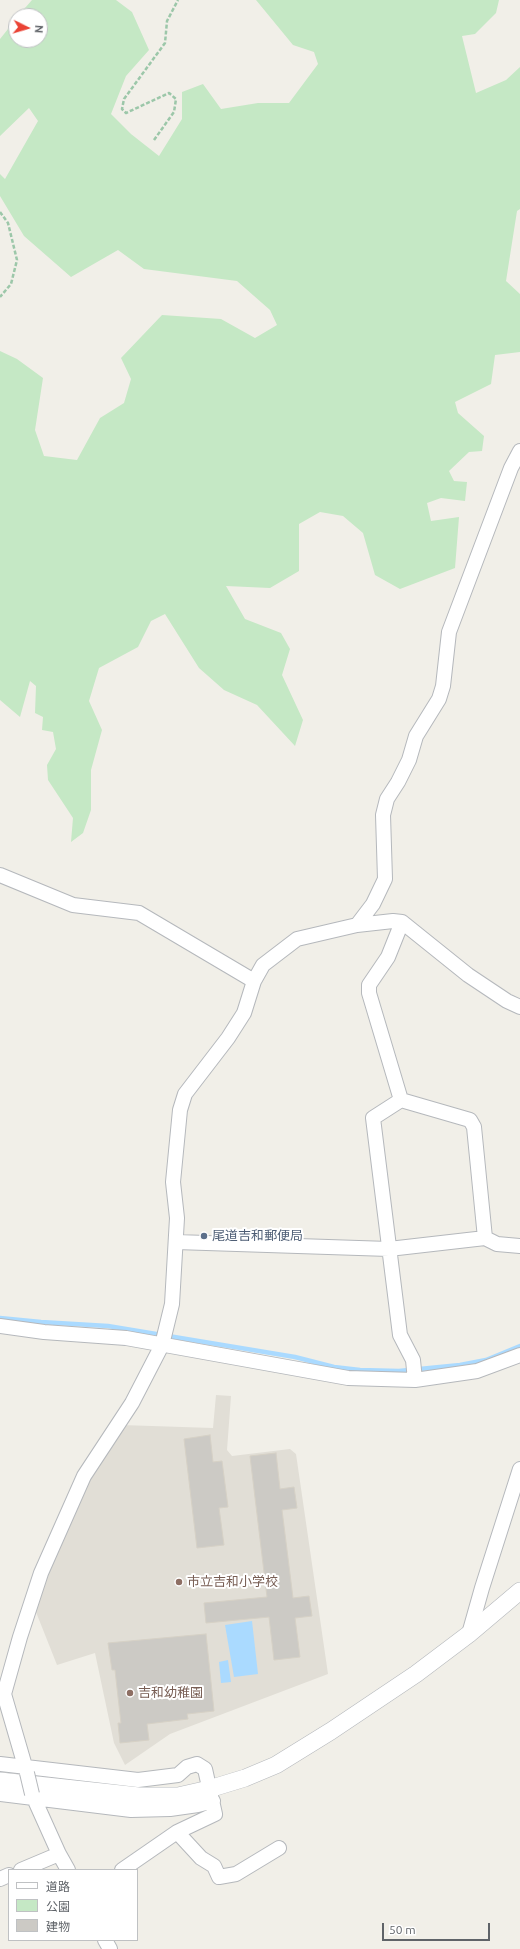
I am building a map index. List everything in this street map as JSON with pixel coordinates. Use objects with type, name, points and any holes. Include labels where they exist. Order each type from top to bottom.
[{"type":"street","points":[[358,925],[373,904],[386,879],[383,815],[388,798],[409,760],[416,736],[439,699],[443,686],[449,632],[511,468],[520,451]]},
{"type":"street","points":[[0,875],[74,905],[139,913],[254,981]]},
{"type":"street","points":[[67,1869],[59,1854],[33,1796],[27,1770],[2,1693],[41,1573],[84,1476],[132,1403],[162,1345],[172,1304],[177,1218],[173,1182],[182,1105],[185,1094],[228,1038],[244,1013],[254,981],[263,966],[297,939],[358,925],[393,921],[402,922],[468,975],[507,1001],[520,1007]]},
{"type":"street","points":[[401,1100],[368,993],[370,985],[388,957],[402,922]]},
{"type":"street","points":[[415,1380],[413,1360],[400,1335],[373,1118],[401,1100],[470,1120],[474,1127],[485,1238]]},
{"type":"street","points":[[176,1242],[389,1249],[485,1238],[497,1244],[520,1246]]},
{"type":"street","points":[[0,1326],[44,1332],[126,1338],[258,1360],[348,1378],[415,1380],[477,1371],[520,1355]]},
{"type":"street","points":[[469,1634],[520,1469]]},
{"type":"street","points":[[0,1794],[33,1796],[131,1810],[170,1809],[198,1805],[211,1795],[276,1765],[416,1674],[469,1634],[520,1591]]},
{"type":"street","points":[[0,1764],[27,1770],[138,1780],[178,1775],[187,1767],[197,1764],[205,1769],[215,1814],[177,1832],[123,1869]]},
{"type":"street","points":[[0,1781],[139,1796],[211,1795]]},
{"type":"street","points":[[177,1832],[201,1858],[214,1866],[219,1877],[236,1874],[279,1848]]},
{"type":"street","points":[[23,1869],[59,1854]]},
{"type":"path","points":[[154,140],[174,112],[176,99],[169,93],[126,113],[122,109],[124,98],[165,43],[167,21],[178,0]]},
{"type":"path","points":[[0,212],[8,223],[17,260],[11,284],[0,297]]},
{"type":"shaded area","name":"市立吉和小学校","points":[[216,1395],[231,1396],[227,1450],[232,1456],[290,1449],[296,1454],[328,1674],[170,1734],[125,1765],[114,1743],[95,1653],[57,1665],[34,1607],[52,1557],[88,1479],[121,1425],[213,1428]]},
{"type":"green space","points":[[32,0],[116,0],[132,12],[149,50],[126,76],[111,114],[131,134],[159,156],[182,119],[182,92],[203,84],[221,109],[258,103],[289,103],[318,64],[314,52],[293,45],[256,0],[499,0],[496,13],[475,34],[462,36],[476,93],[506,80],[520,67],[520,209],[517,211],[506,281],[520,294],[520,352],[495,355],[491,384],[455,402],[458,413],[484,436],[482,451],[469,452],[449,471],[454,481],[467,482],[465,501],[441,498],[427,503],[431,521],[459,517],[455,568],[400,589],[375,575],[363,533],[343,516],[320,512],[299,524],[299,571],[270,588],[226,586],[245,619],[281,633],[290,649],[282,675],[303,720],[295,746],[257,705],[224,690],[199,668],[165,614],[151,621],[138,647],[99,668],[89,701],[102,730],[91,770],[91,810],[83,833],[71,842],[73,818],[48,780],[47,765],[56,749],[53,732],[42,730],[43,717],[35,713],[36,686],[30,681],[20,717],[0,700],[0,351],[17,359],[43,378],[35,430],[44,456],[77,460],[100,418],[124,403],[131,379],[121,358],[162,315],[221,319],[255,338],[277,325],[270,310],[237,281],[144,269],[118,250],[71,277],[24,236],[0,196],[0,174],[5,179],[38,121],[29,108],[0,136],[0,39],[8,29],[8,48],[48,48],[48,8],[25,8]]},
{"type":"water","points":[[252,1621],[258,1674],[234,1677],[225,1625]]},
{"type":"water","points":[[228,1660],[231,1682],[221,1683],[219,1662]]},
{"type":"building","points":[[210,1435],[213,1462],[222,1461],[228,1507],[219,1508],[224,1545],[197,1548],[184,1439]]},
{"type":"building","points":[[276,1453],[280,1489],[294,1487],[297,1508],[282,1510],[293,1598],[309,1596],[312,1616],[295,1618],[300,1657],[274,1660],[269,1617],[206,1623],[204,1603],[267,1597],[250,1456]]},
{"type":"building","points":[[206,1634],[214,1711],[187,1714],[188,1719],[147,1724],[149,1740],[120,1743],[118,1723],[121,1723],[115,1670],[112,1670],[108,1643]]},
{"type":"waterway","points":[[0,1318],[108,1326],[295,1357],[334,1367],[360,1370],[399,1371],[460,1365],[486,1360],[520,1346]]},
{"type":"place","name":"尾道吉和郵便局","points":[[204,1236]]},
{"type":"place","name":"市立吉和小学校","points":[[179,1582]]},
{"type":"place","name":"吉和幼稚園","points":[[130,1693]]}]
